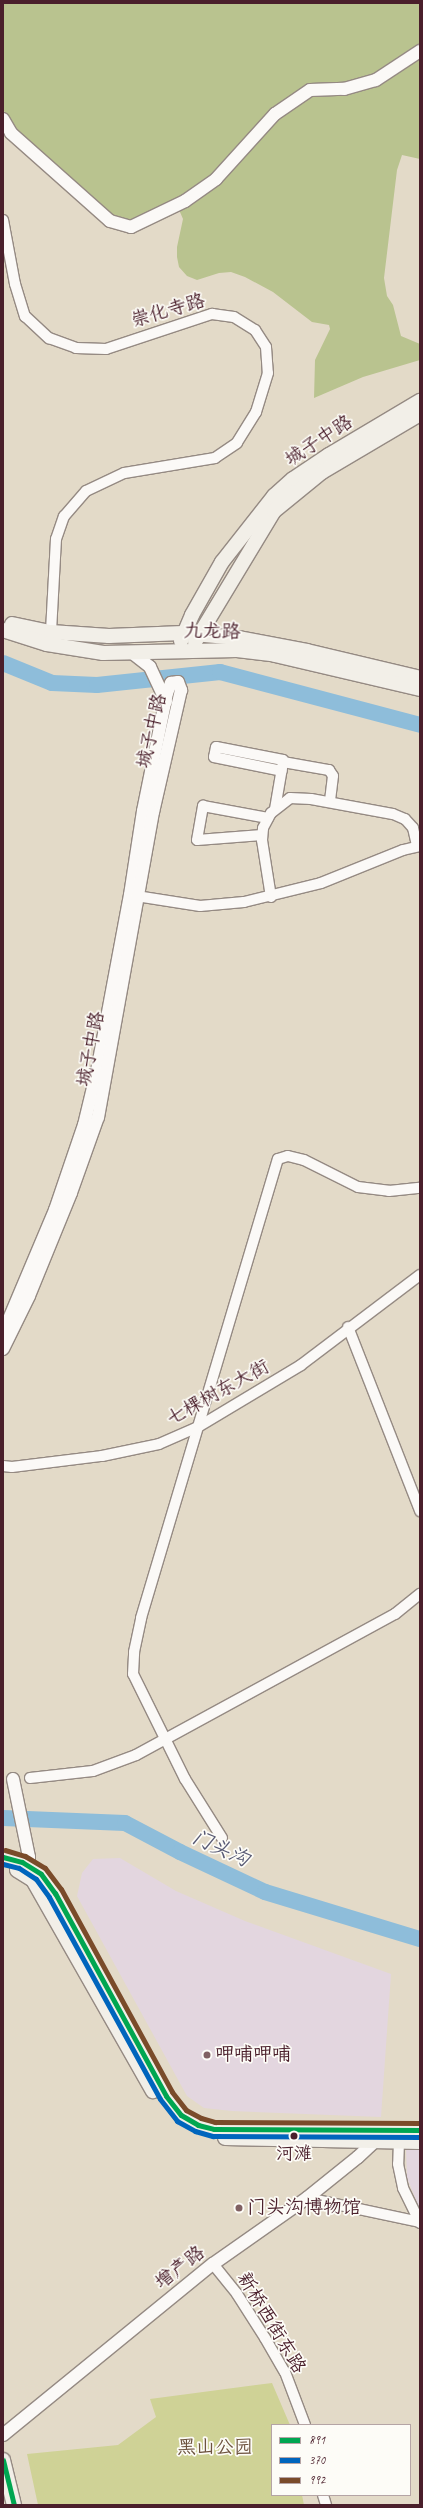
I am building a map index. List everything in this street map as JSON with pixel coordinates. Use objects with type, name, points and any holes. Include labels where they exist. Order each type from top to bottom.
[{"type":"main road","name":"城子中路","points":[[185,650],[184,633],[222,562],[274,496],[293,479],[329,455],[420,402]]},
{"type":"main road","name":"城子中路","points":[[185,650],[198,634],[274,511],[322,472],[420,414]]},
{"type":"main road","name":"九龙路","points":[[3,621],[51,632],[109,636],[184,633],[238,638],[307,650],[420,678]]},
{"type":"main road","name":"九龙路","points":[[3,630],[47,644],[103,653],[237,650],[275,655],[420,688]]},
{"type":"main road","points":[[3,1857],[28,1871],[150,2086],[166,2110],[183,2126],[206,2136],[246,2140],[374,2136],[420,2130]]},
{"type":"main road","points":[[3,1867],[28,1871]]},
{"type":"main road","points":[[374,2136],[399,2141],[420,2142]]},
{"type":"main road","points":[[3,2460],[14,2505]]},
{"type":"street","points":[[3,119],[11,133],[110,221],[131,226],[185,201],[216,179],[275,114],[310,90],[344,89],[376,80],[420,51]]},
{"type":"street","name":"崇化寺路","points":[[3,220],[15,284],[26,316],[49,338],[76,348],[106,349],[212,314],[234,317],[255,330],[266,347],[268,373],[256,412],[236,443],[215,458],[124,473],[86,491],[64,516],[56,539],[51,632]]},
{"type":"street","points":[[131,652],[150,667],[166,701]]},
{"type":"street","name":"城子中路","points":[[3,1333],[55,1210],[84,1125],[97,1071],[134,896],[152,812],[181,690],[178,682],[171,683],[166,701],[143,812],[134,896],[98,1117],[68,1200],[28,1296],[3,1349]]},
{"type":"street","points":[[282,766],[216,747],[214,757],[282,766],[328,770],[333,776],[330,802]]},
{"type":"street","points":[[275,809],[282,766]]},
{"type":"street","points":[[134,896],[200,906],[271,897],[321,883],[419,846],[412,828],[404,819],[393,814],[278,791]]},
{"type":"street","points":[[271,897],[262,834],[263,828],[275,809],[290,798],[310,798]]},
{"type":"street","points":[[262,834],[197,840],[203,806],[268,818]]},
{"type":"street","points":[[222,1838],[185,1780],[133,1674],[134,1652],[140,1618],[278,1159],[288,1156],[304,1160],[358,1187],[389,1191],[420,1188]]},
{"type":"street","name":"七棵树东大街","points":[[3,1466],[12,1467],[109,1454],[159,1444],[198,1427],[301,1365],[348,1327],[420,1275]]},
{"type":"street","points":[[348,1327],[420,1511]]},
{"type":"street","points":[[30,1778],[93,1771],[136,1755],[165,1738],[260,1690],[395,1614],[420,1594]]},
{"type":"street","points":[[13,1778],[24,1834],[28,1871]]},
{"type":"street","name":"增产路","points":[[3,2435],[213,2264],[307,2198],[374,2136]]},
{"type":"street","points":[[399,2141],[398,2164],[403,2188],[420,2222]]},
{"type":"street","points":[[307,2198],[420,2222]]},
{"type":"street","name":"新桥西街东路","points":[[213,2264],[237,2294],[285,2372],[304,2424]]},
{"type":"shaded area","points":[[120,1858],[176,1891],[245,1921],[391,1974],[381,2117],[232,2111],[204,2108],[187,2096],[77,1896],[82,1873],[93,1859]]},
{"type":"shaded area","points":[[406,2149],[420,2149],[420,2210],[407,2178]]},
{"type":"green space","points":[[3,3],[420,3],[420,159],[402,155],[397,170],[384,278],[387,296],[393,305],[401,336],[420,344],[420,360],[363,377],[314,398],[315,360],[330,329],[329,325],[312,322],[273,292],[245,277],[231,272],[219,273],[197,280],[187,276],[179,267],[177,257],[177,247],[183,219],[177,205],[136,227],[97,214],[10,121],[4,111]]},
{"type":"green space","name":"黑山公园","points":[[272,2383],[290,2424],[271,2424],[271,2496],[302,2496],[304,2505],[38,2505],[27,2454],[118,2445],[156,2417],[150,2399]]},
{"type":"waterway","points":[[3,663],[52,683],[97,685],[220,672],[420,725]]},
{"type":"waterway","name":"门头沟","points":[[3,1818],[125,1823],[180,1852],[265,1892],[420,1939]]},
{"type":"transit line","name":"992","points":[[5,1850],[25,1856],[45,1868],[61,1889],[172,2092],[186,2110],[201,2118],[215,2122],[420,2123]]},
{"type":"transit line","name":"891","points":[[3,1857],[22,1862],[41,1874],[55,1893],[166,2096],[181,2115],[198,2125],[214,2129],[420,2130]]},
{"type":"transit line","name":"370","points":[[3,1864],[19,1868],[36,1879],[49,1897],[160,2099],[177,2121],[195,2131],[213,2136],[420,2137]]},
{"type":"transit line","name":"891","points":[[3,2460],[14,2505]]},
{"type":"place","name":"呷哺呷哺","points":[[207,2055]]},
{"type":"place","name":"河滩","points":[[294,2136]]},
{"type":"place","name":"门头沟博物馆","points":[[239,2208]]}]
